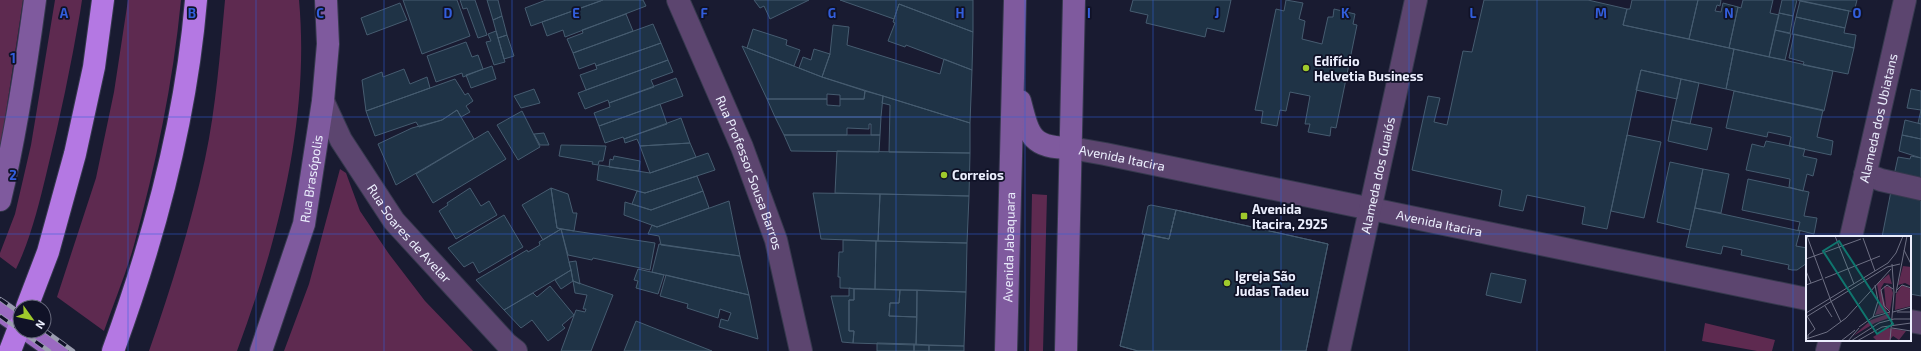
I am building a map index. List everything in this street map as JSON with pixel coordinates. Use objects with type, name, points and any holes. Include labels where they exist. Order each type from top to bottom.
[{"type":"highway","points":[[30,299],[48,252],[79,140],[94,67],[103,0]]},
{"type":"highway","points":[[113,351],[136,287],[174,147],[193,41],[196,0]]},
{"type":"highway","points":[[10,351],[15,339]]},
{"type":"main road","points":[[0,200],[9,163],[20,102],[34,0]]},
{"type":"main road","name":"Rua Brasópolis","points":[[261,351],[304,224],[323,101],[328,44],[326,0]]},
{"type":"main road","name":"Avenida Jabaquara","points":[[1006,351],[1016,0]]},
{"type":"main road","points":[[1066,351],[1074,0]]},
{"type":"main road","points":[[1014,76],[1026,126],[1031,136],[1045,145],[1071,148]]},
{"type":"main road","points":[[0,310],[12,319]]},
{"type":"main road","points":[[40,339],[57,351]]},
{"type":"street","name":"Rua Professor Sousa Barros","points":[[678,0],[742,147],[776,240],[801,351]]},
{"type":"street","name":"Alameda dos Guaiós","points":[[1339,351],[1416,0]]},
{"type":"street","name":"Alameda dos Ubiatans","points":[[1851,236],[1905,0]]},
{"type":"street","name":"Rua Soares de Avelar","points":[[323,101],[341,140],[394,221],[507,344],[516,351]]},
{"type":"street","name":"Avenida Itacira","points":[[1071,148],[1370,208],[1806,299]]},
{"type":"street","points":[[1865,174],[1881,180],[1921,189]]},
{"type":"street","points":[[1911,321],[1921,323]]},
{"type":"street","points":[[1827,351],[1830,341]]},
{"type":"shaded area","points":[[0,0],[23,0],[0,152]]},
{"type":"shaded area","points":[[55,0],[82,0],[65,92],[38,208],[16,269],[0,257],[0,253],[15,214],[31,145]]},
{"type":"shaded area","points":[[128,0],[181,0],[178,31],[163,123],[150,184],[131,256],[104,331],[57,297],[96,178],[114,92]]},
{"type":"shaded area","points":[[225,0],[299,0],[301,44],[300,89],[288,178],[278,223],[266,266],[237,351],[149,351],[180,256],[205,159],[215,100]]},
{"type":"shaded area","points":[[340,169],[346,173],[360,211],[389,254],[425,301],[473,351],[284,351],[309,284]]},
{"type":"shaded area","points":[[1032,194],[1047,195],[1043,351],[1029,351]]},
{"type":"shaded area","points":[[1705,323],[1775,340],[1772,351],[1757,351],[1702,341]]},
{"type":"building","points":[[403,0],[457,0],[470,36],[422,54]]},
{"type":"building","points":[[460,0],[475,0],[487,35],[478,38],[467,8],[463,9]]},
{"type":"building","points":[[487,0],[498,0],[502,16],[493,20]]},
{"type":"building","points":[[546,0],[603,0],[531,26],[525,8]]},
{"type":"building","points":[[603,0],[643,0],[646,6],[565,37],[563,30],[547,36],[542,22]]},
{"type":"building","points":[[754,0],[809,0],[770,19],[764,6],[760,8]]},
{"type":"building","points":[[840,0],[973,0],[973,32],[899,4],[894,19]]},
{"type":"building","points":[[1133,0],[1231,0],[1224,32],[1207,28],[1205,37],[1146,23],[1148,15],[1130,11]]},
{"type":"building","name":"Edifício Helvetia Business","points":[[1286,0],[1303,3],[1299,19],[1305,21],[1302,39],[1322,44],[1328,17],[1333,17],[1334,9],[1355,14],[1353,24],[1357,25],[1336,128],[1331,127],[1330,136],[1308,132],[1310,124],[1305,124],[1310,96],[1290,92],[1286,111],[1280,110],[1277,126],[1261,123],[1263,111],[1255,110],[1276,9],[1284,11]]},
{"type":"building","points":[[1484,0],[1588,0],[1627,9],[1623,25],[1734,49],[1726,89],[1641,70],[1607,229],[1582,224],[1585,207],[1527,195],[1523,211],[1499,206],[1502,190],[1412,170],[1428,96],[1440,98],[1434,122],[1447,125],[1463,51],[1472,52]]},
{"type":"building","points":[[1632,0],[1698,0],[1689,39],[1623,25],[1627,9],[1630,9]]},
{"type":"building","points":[[1698,0],[1721,0],[1720,6],[1717,5],[1715,11],[1721,12],[1723,3],[1738,7],[1729,48],[1689,39]]},
{"type":"building","points":[[1743,0],[1773,0],[1770,13],[1779,15],[1769,57],[1729,48],[1738,7],[1741,8]]},
{"type":"building","points":[[1782,0],[1797,0],[1793,16],[1779,13]]},
{"type":"building","points":[[1798,0],[1857,0],[1854,12]]},
{"type":"building","points":[[1800,1],[1849,11],[1845,28],[1796,17]]},
{"type":"building","points":[[400,3],[407,20],[367,35],[361,18]]},
{"type":"building","points":[[899,4],[973,32],[972,70],[906,45],[905,47],[888,41],[895,23],[893,22]]},
{"type":"building","points":[[1779,13],[1793,16],[1790,33],[1775,30]]},
{"type":"building","points":[[626,14],[633,31],[573,53],[567,39],[583,33],[582,30]]},
{"type":"building","points":[[502,16],[507,35],[498,38],[493,20]]},
{"type":"building","points":[[1796,17],[1845,28],[1844,33],[1856,35],[1854,48],[1792,34]]},
{"type":"building","points":[[653,24],[661,43],[596,66],[595,63],[579,69],[573,53]]},
{"type":"building","points":[[833,25],[849,27],[847,45],[940,74],[944,59],[972,70],[970,123],[822,77],[830,54]]},
{"type":"building","points":[[753,29],[787,40],[786,45],[800,50],[794,66],[747,48]]},
{"type":"building","points":[[1775,30],[1791,34],[1785,60],[1769,57]]},
{"type":"building","points":[[496,31],[505,62],[494,65],[486,42],[491,41],[488,34]]},
{"type":"building","points":[[1794,34],[1854,48],[1848,74],[1803,65],[1804,62],[1789,58]]},
{"type":"building","points":[[507,35],[514,56],[504,59],[498,38]]},
{"type":"building","points":[[466,42],[472,57],[478,55],[483,69],[463,77],[462,73],[436,82],[427,56]]},
{"type":"building","points":[[661,43],[668,60],[586,90],[580,75],[597,69],[596,66]]},
{"type":"building","points":[[742,46],[822,77],[865,91],[864,99],[840,99],[840,95],[827,94],[827,99],[767,99]]},
{"type":"building","points":[[814,49],[830,54],[822,77],[799,68],[803,57],[811,60]]},
{"type":"building","points":[[1734,49],[1833,71],[1824,111],[1726,89]]},
{"type":"building","points":[[668,60],[673,72],[651,80],[654,87],[609,103],[608,100],[585,109],[578,93]]},
{"type":"building","points":[[492,66],[496,79],[471,88],[466,75]]},
{"type":"building","points":[[404,69],[410,84],[427,77],[430,88],[366,111],[362,80],[382,72],[383,77]]},
{"type":"building","points":[[1641,70],[1681,79],[1677,99],[1636,90]]},
{"type":"building","points":[[676,78],[683,96],[599,126],[594,113],[610,107],[609,103]]},
{"type":"building","points":[[455,79],[465,95],[468,93],[473,101],[466,106],[470,112],[461,117],[457,110],[442,120],[419,127],[416,122],[375,136],[366,111]]},
{"type":"building","points":[[1681,79],[1699,83],[1690,124],[1672,120]]},
{"type":"building","points":[[534,89],[540,103],[521,108],[514,96]]},
{"type":"building","points":[[1911,89],[1921,91],[1921,110],[1907,108]]},
{"type":"building","points":[[865,91],[883,96],[881,117],[775,117],[767,99],[827,99],[827,105],[840,106],[840,99],[864,99]]},
{"type":"building","points":[[1734,91],[1823,110],[1817,137],[1833,141],[1831,155],[1789,146],[1791,137],[1768,132],[1767,137],[1726,128]]},
{"type":"building","points":[[883,96],[970,123],[970,153],[889,152],[890,105],[882,103]]},
{"type":"building","points":[[660,104],[667,124],[624,139],[623,137],[605,143],[599,126]]},
{"type":"building","points":[[457,110],[474,139],[396,185],[378,144],[412,128],[442,120]]},
{"type":"building","points":[[1921,110],[1921,124],[1918,123]]},
{"type":"building","points":[[522,111],[540,147],[518,160],[497,125]]},
{"type":"building","points":[[775,117],[881,117],[880,135],[871,135],[871,124],[869,124],[869,129],[847,128],[847,135],[784,135]]},
{"type":"building","points":[[681,118],[690,143],[640,146],[637,139],[625,143],[624,139]]},
{"type":"building","points":[[1672,120],[1712,128],[1707,150],[1668,141]]},
{"type":"building","points":[[1905,120],[1921,124],[1921,139],[1902,135]]},
{"type":"building","points":[[488,131],[506,159],[433,203],[416,174]]},
{"type":"building","points":[[544,133],[549,145],[540,145],[534,134]]},
{"type":"building","points":[[784,135],[880,135],[879,152],[791,151]]},
{"type":"building","points":[[1627,135],[1661,142],[1644,218],[1611,211]]},
{"type":"building","points":[[1902,135],[1921,139],[1921,158],[1899,151]]},
{"type":"building","points":[[1766,141],[1805,149],[1803,156],[1817,159],[1813,176],[1807,174],[1803,191],[1789,187],[1790,179],[1746,170],[1752,144],[1764,147]]},
{"type":"building","points":[[690,143],[696,157],[650,173],[640,146]]},
{"type":"building","points":[[561,145],[606,146],[603,161],[599,161],[598,165],[592,164],[593,162],[559,156]]},
{"type":"building","points":[[837,151],[970,153],[969,196],[835,193]]},
{"type":"building","points":[[708,153],[715,170],[645,193],[597,180],[599,165],[650,173]]},
{"type":"building","points":[[614,156],[640,161],[639,171],[609,167],[610,159],[613,160]]},
{"type":"building","points":[[1911,156],[1921,158],[1921,185],[1893,180],[1898,157],[1910,159]]},
{"type":"building","points":[[1670,162],[1703,169],[1690,230],[1657,222]]},
{"type":"building","points":[[1703,169],[1729,174],[1721,213],[1695,208]]},
{"type":"building","points":[[697,176],[703,191],[651,210],[632,204],[637,191],[645,193]]},
{"type":"building","points":[[1748,179],[1809,192],[1804,216],[1817,218],[1814,234],[1798,230],[1800,222],[1742,210]]},
{"type":"building","points":[[470,188],[481,206],[489,201],[497,215],[456,239],[439,211],[448,205],[447,203]]},
{"type":"building","points":[[551,188],[557,228],[561,229],[543,240],[522,205]]},
{"type":"building","points":[[551,188],[568,194],[573,213],[577,213],[574,231],[557,228]]},
{"type":"building","points":[[703,191],[709,208],[657,227],[624,215],[625,202],[651,210]]},
{"type":"building","points":[[1891,191],[1921,198],[1921,296],[1911,294],[1911,236],[1882,236]]},
{"type":"building","points":[[813,193],[880,194],[878,241],[821,239]]},
{"type":"building","points":[[880,194],[969,196],[967,243],[878,241]]},
{"type":"building","points":[[729,201],[740,256],[661,245],[659,236],[648,234],[652,225],[657,227]]},
{"type":"building","points":[[1151,205],[1176,210],[1169,239],[1142,234],[1148,206]]},
{"type":"building","points":[[1695,208],[1800,231],[1796,246],[1806,248],[1806,264],[1797,270],[1792,270],[1788,269],[1789,265],[1741,255],[1742,250],[1723,246],[1721,254],[1686,247]]},
{"type":"building","name":"Igreja São Judas Tadeu","points":[[1176,210],[1328,244],[1306,351],[1138,351],[1120,346],[1145,234],[1169,239]]},
{"type":"building","name":"Igreja São Judas Tadeu","points":[[1176,210],[1328,244],[1306,351],[1138,351],[1120,346],[1145,234],[1169,239]]},
{"type":"building","points":[[504,215],[523,247],[479,273],[473,262],[464,267],[448,248]]},
{"type":"building","points":[[561,229],[571,270],[504,310],[476,280],[527,250],[528,252],[540,245],[539,242]]},
{"type":"building","points":[[561,229],[655,243],[650,270],[593,258],[592,260],[568,255]]},
{"type":"building","points":[[843,240],[876,241],[875,289],[840,288],[840,277],[838,277],[839,252],[843,252]]},
{"type":"building","points":[[876,241],[967,243],[966,292],[875,289]]},
{"type":"building","points":[[659,244],[740,256],[749,295],[652,272]]},
{"type":"building","points":[[576,261],[580,284],[573,281],[569,262]]},
{"type":"building","points":[[638,269],[664,275],[658,294],[636,288],[638,281],[634,280]]},
{"type":"building","points":[[571,270],[573,281],[561,289],[555,280]]},
{"type":"building","points":[[1491,273],[1526,280],[1521,303],[1486,295]]},
{"type":"building","points":[[666,275],[749,295],[758,339],[719,327],[721,319],[728,321],[731,313],[720,309],[718,318],[687,308],[688,304],[660,296]]},
{"type":"building","points":[[573,281],[613,295],[591,351],[561,351],[576,310],[585,312],[586,309],[583,309],[587,295],[575,293]]},
{"type":"building","points":[[550,286],[574,315],[562,325],[565,328],[548,341],[532,320],[521,328],[504,310],[533,293],[537,297]]},
{"type":"building","points":[[849,288],[854,289],[854,300],[849,300],[849,331],[854,331],[853,343],[842,342],[831,296],[849,296]]},
{"type":"building","points":[[854,289],[900,290],[899,303],[890,303],[889,316],[917,317],[916,345],[853,343],[854,331],[849,331],[849,300],[854,300]]},
{"type":"building","points":[[900,290],[917,290],[917,317],[889,316],[890,303],[899,303]]},
{"type":"building","points":[[917,290],[966,292],[964,346],[916,345]]},
{"type":"building","points":[[636,321],[712,351],[624,351]]},
{"type":"building","points":[[877,343],[914,344],[914,351],[877,351]]},
{"type":"building","points":[[914,344],[929,345],[929,351],[914,351]]},
{"type":"building","points":[[929,345],[964,346],[964,351],[929,351]]},
{"type":"railway","points":[[0,299],[12,307]]},
{"type":"railway","points":[[0,316],[12,324]]},
{"type":"railway","points":[[52,336],[73,351]]},
{"type":"railway","points":[[32,339],[49,351]]},
{"type":"place","name":"Edifício Helvetia Business","points":[[1306,68]]},
{"type":"place","name":"Correios","points":[[944,175]]},
{"type":"place","name":"Avenida Itacira, 2925","points":[[1244,216]]},
{"type":"place","name":"Igreja São Judas Tadeu","points":[[1227,283]]}]
